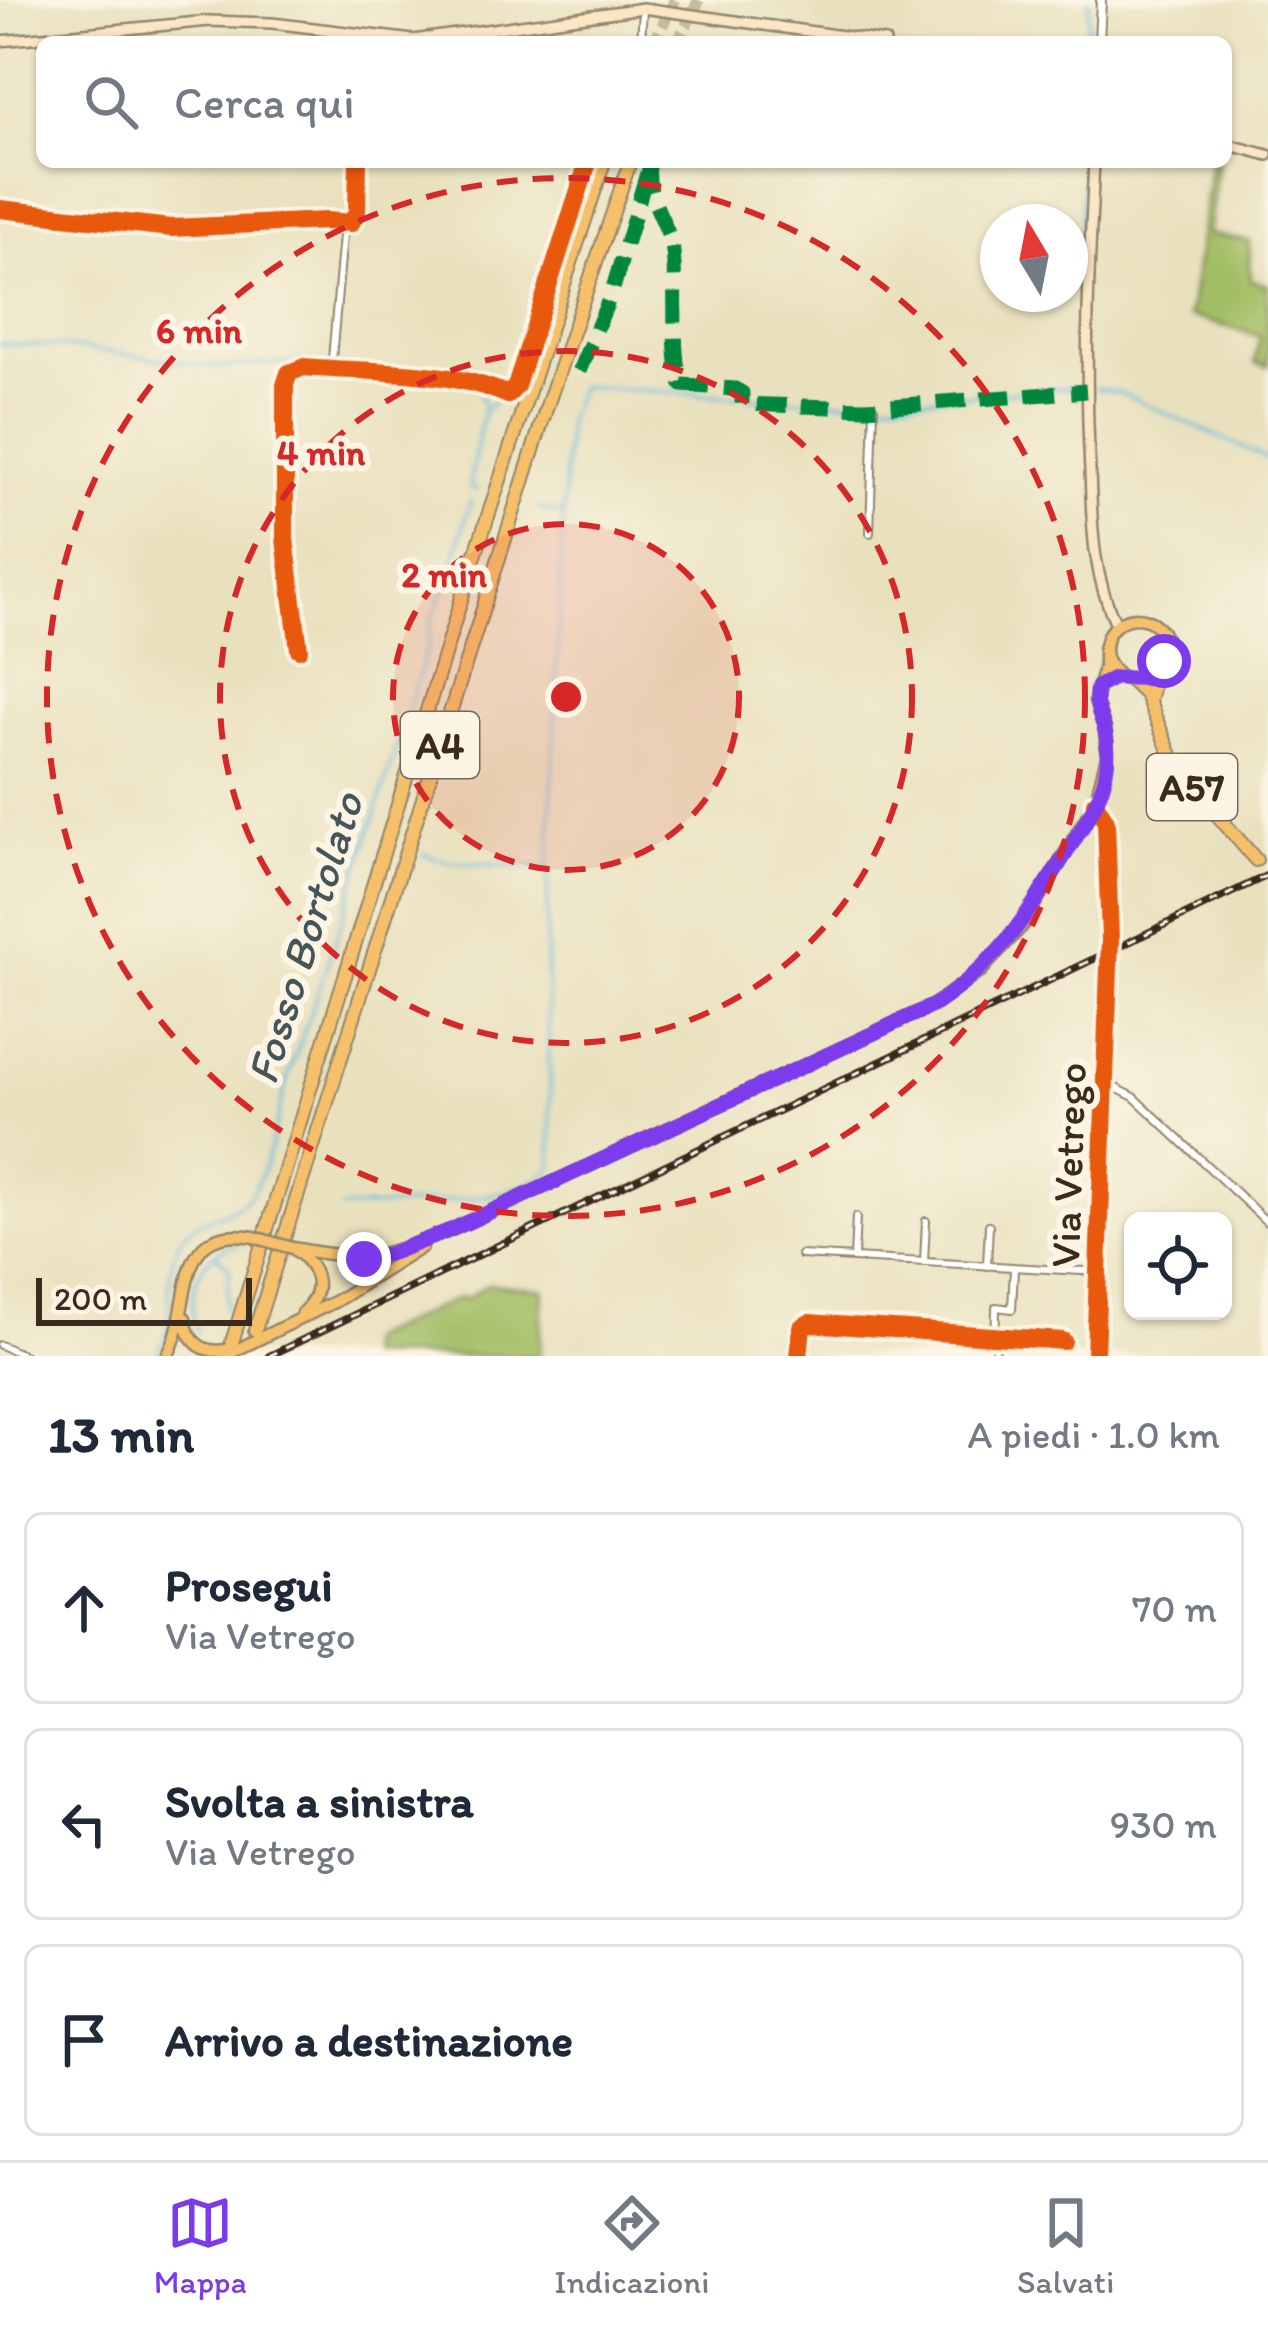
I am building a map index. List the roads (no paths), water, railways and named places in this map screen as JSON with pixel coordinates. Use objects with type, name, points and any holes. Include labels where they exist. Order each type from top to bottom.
[{"type":"highway","name":"A4","points":[[238,1343],[478,547],[602,168]]},
{"type":"highway","name":"A4","points":[[255,1330],[547,406],[628,168]]},
{"type":"highway","name":"A57","points":[[1149,702],[1156,672]]},
{"type":"highway","name":"A57","points":[[1127,678],[1149,702],[1176,767],[1256,860]]},
{"type":"main road","points":[[454,36],[643,8],[842,36]]},
{"type":"main road","points":[[44,36],[209,21],[272,23],[345,36]]},
{"type":"main road","points":[[0,40],[36,37]]},
{"type":"main road","points":[[1232,146],[1268,155]]},
{"type":"main road","points":[[1094,168],[1086,403],[1095,566],[1104,600],[1117,624]]},
{"type":"main road","points":[[167,1356],[176,1339],[191,1263],[204,1247],[232,1235],[364,1259],[392,1253],[451,1230],[947,997],[981,971],[1021,927],[1095,803],[1107,756],[1105,729],[1095,701],[1097,687],[1104,667],[1104,648],[1117,624],[1137,617],[1157,626],[1167,646],[1156,672],[1108,679],[1097,687]]},
{"type":"main road","points":[[1104,648],[1108,663],[1127,678]]},
{"type":"main road","points":[[183,1306],[187,1332],[201,1348],[216,1352],[357,1289],[451,1230]]},
{"type":"main road","points":[[284,1325],[309,1307],[317,1291],[313,1267],[292,1248]]},
{"type":"main road","points":[[224,1356],[238,1343]]},
{"type":"street","points":[[1099,36],[1101,0]]},
{"type":"street","points":[[641,36],[643,8]]},
{"type":"street","points":[[0,208],[171,229],[327,220],[344,224],[351,223],[357,212],[358,168]]},
{"type":"street","points":[[298,649],[284,539],[285,385],[296,369],[331,366],[451,379],[508,394],[516,386],[586,168]]},
{"type":"street","points":[[331,366],[344,224]]},
{"type":"street","points":[[870,533],[874,408]]},
{"type":"street","points":[[1095,803],[1106,820],[1110,940]]},
{"type":"street","name":"Via Vetrego","points":[[1095,1356],[1110,976]]},
{"type":"street","points":[[1108,1084],[1144,1106],[1268,1222]]},
{"type":"street","points":[[854,1258],[856,1217]]},
{"type":"street","points":[[924,1262],[926,1221]]},
{"type":"street","points":[[987,1266],[989,1225]]},
{"type":"street","points":[[801,1255],[1100,1272]]},
{"type":"street","points":[[995,1356],[996,1307],[1012,1309],[1014,1268]]},
{"type":"street","points":[[800,1356],[805,1324],[1063,1340]]},
{"type":"street","points":[[0,1346],[9,1356]]},
{"type":"street","points":[[0,1346],[26,1356]]},
{"type":"waterway","points":[[1087,36],[1089,0]]},
{"type":"waterway","points":[[1082,204],[1084,168]]},
{"type":"waterway","points":[[506,390],[577,187]]},
{"type":"waterway","points":[[0,344],[61,346],[220,367],[294,362],[356,367]]},
{"type":"waterway","points":[[443,375],[475,380]]},
{"type":"waterway","points":[[539,509],[563,514],[567,420],[580,386],[738,397]]},
{"type":"waterway","points":[[747,398],[871,402],[1078,387]]},
{"type":"waterway","points":[[477,490],[470,481],[484,408],[479,388]]},
{"type":"waterway","points":[[1096,388],[1121,393],[1268,459]]},
{"type":"waterway","points":[[487,408],[498,397]]},
{"type":"waterway","name":"Fosso Bortolato","points":[[156,1356],[167,1329],[171,1269],[180,1241],[196,1224],[246,1200],[266,1162],[286,1083],[361,860],[471,500]]},
{"type":"waterway","name":"Fosso Bortolato","points":[[341,1209],[488,1195],[539,1179],[552,1166],[546,939],[563,514]]},
{"type":"waterway","points":[[423,854],[449,862],[545,868]]},
{"type":"waterway","points":[[197,1331],[192,1302],[198,1275],[215,1254],[241,1244]]},
{"type":"waterway","points":[[215,1254],[230,1269],[225,1310]]},
{"type":"waterway","name":"Fosso Bortolato","points":[[30,1352],[44,1356]]},
{"type":"tunnel","points":[[657,36],[675,0]]},
{"type":"tunnel","points":[[681,36],[699,0]]},
{"type":"tunnel","points":[[1110,940],[1110,977]]},
{"type":"railway","points":[[269,1356],[1268,875]]}]
